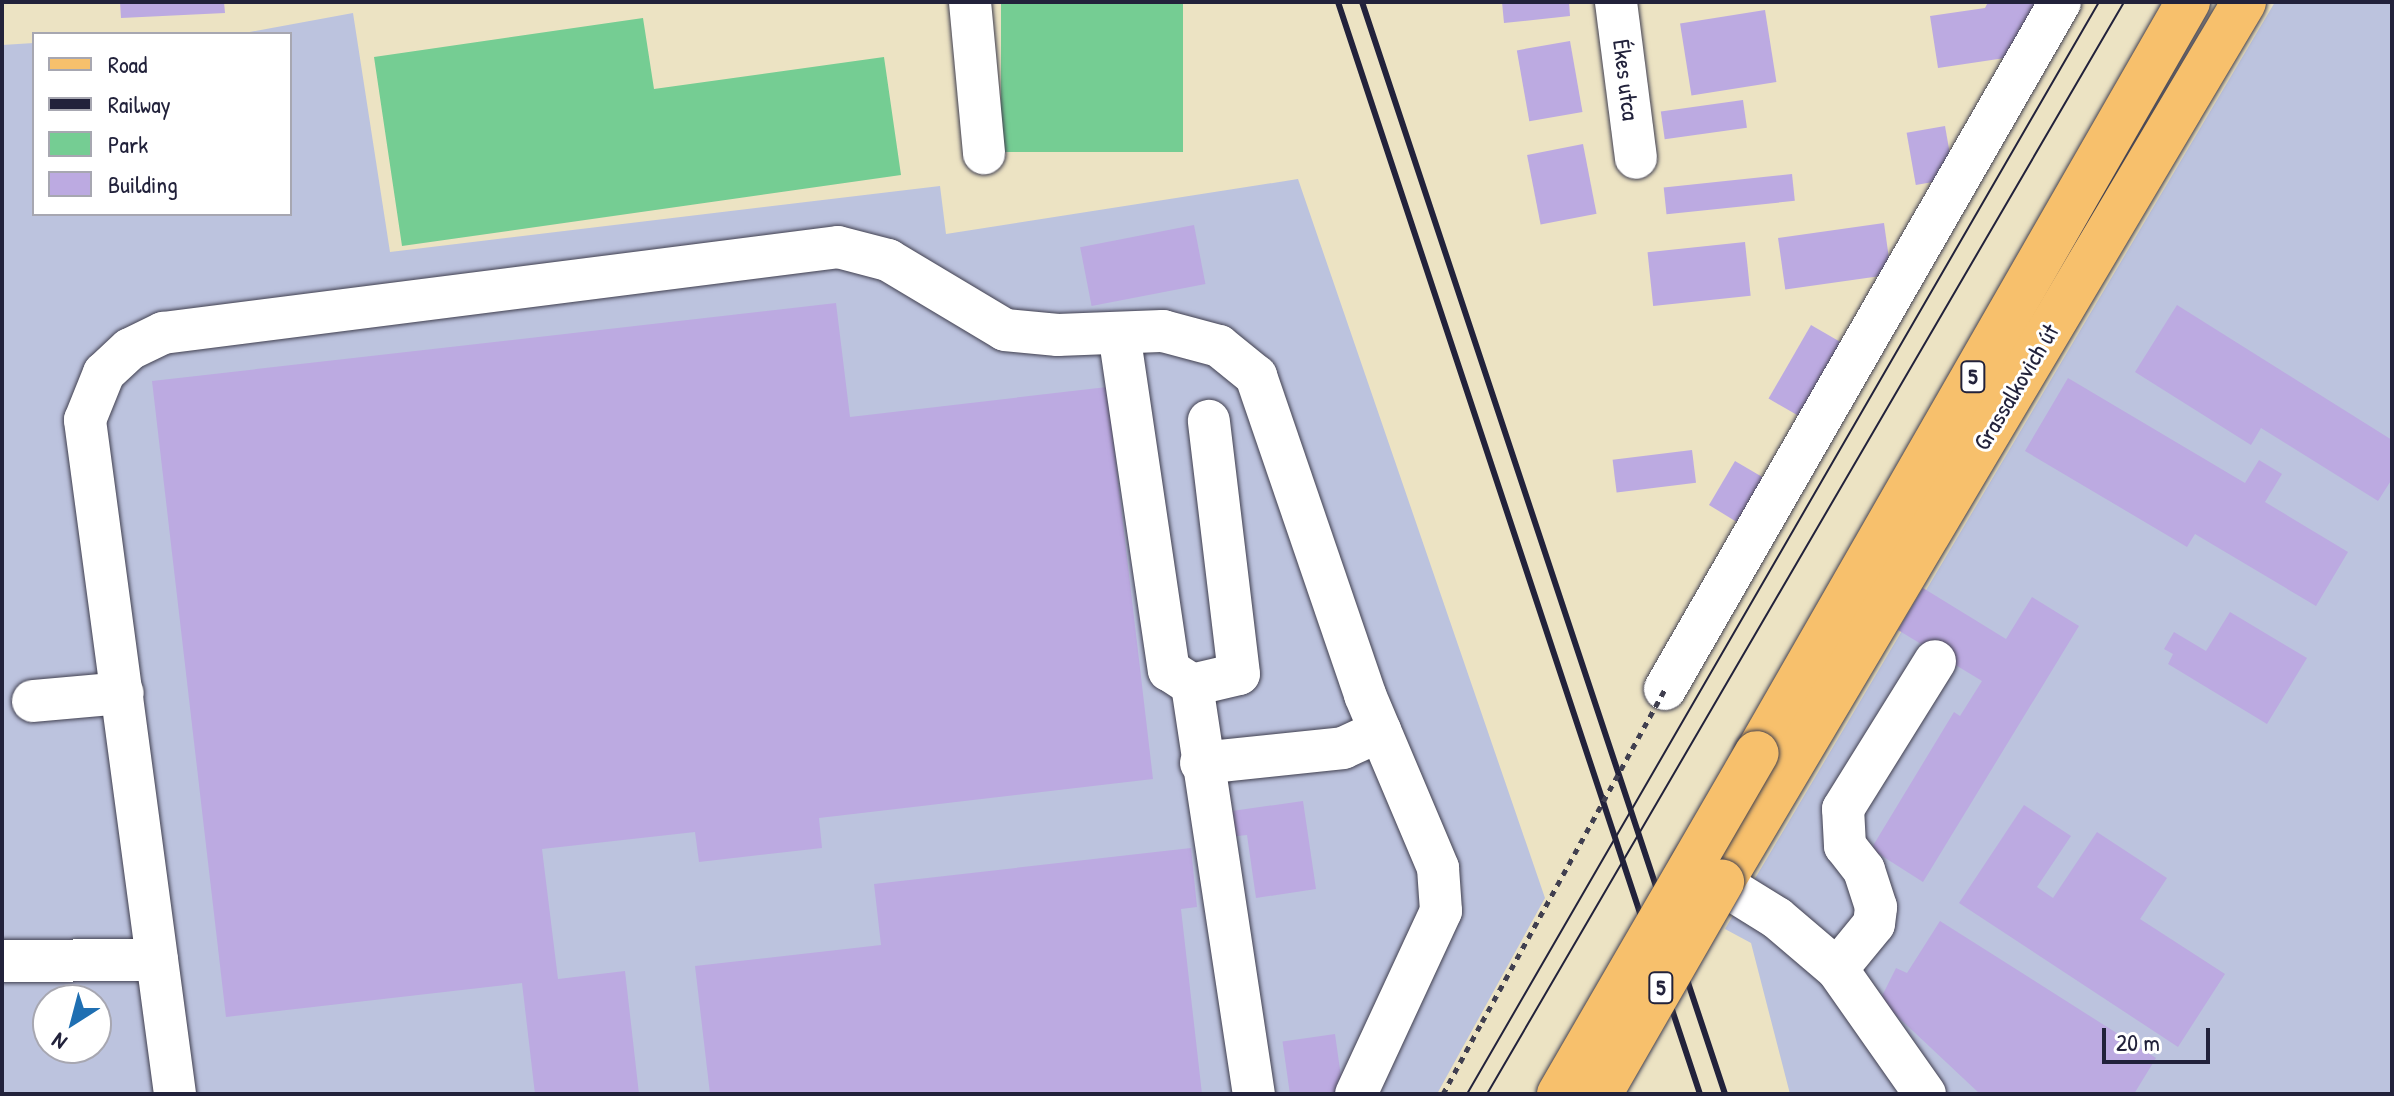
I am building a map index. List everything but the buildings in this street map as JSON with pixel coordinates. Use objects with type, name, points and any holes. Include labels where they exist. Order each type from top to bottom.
[{"type":"main road","name":"Grassalkovich út","points":[[1772,762],[2188,2]]},
{"type":"main road","name":"Grassalkovich út","points":[[1772,762],[2244,2]]},
{"type":"main road","name":"5","points":[[1559,1094],[1707,874],[1772,762]]},
{"type":"main road","name":"5","points":[[1600,1094],[1707,874]]},
{"type":"street","points":[[970,2],[984,153]]},
{"type":"street","name":"Ékes utca","points":[[1616,2],[1636,158]]},
{"type":"street","points":[[1665,689],[2060,2]]},
{"type":"street","points":[[175,1094],[85,420],[104,373],[130,349],[163,333],[838,247],[888,260],[1005,330],[1163,331],[1219,346],[1256,376],[1380,731],[1438,868],[1441,911],[1356,1094]]},
{"type":"street","points":[[1119,333],[1169,670],[1192,685],[1239,674],[1209,421]]},
{"type":"street","points":[[1824,957],[1874,924],[1876,907],[1864,870],[1845,846],[1843,809],[1935,661]]},
{"type":"street","points":[[1192,685],[1201,763],[1254,1094]]},
{"type":"street","points":[[33,701],[123,693]]},
{"type":"street","points":[[1201,763],[1343,748],[1380,731]]},
{"type":"street","points":[[1707,874],[1824,957],[1925,1094]]},
{"type":"street","points":[[2,961],[157,960]]},
{"type":"path","points":[[1443,1094],[1665,689]]},
{"type":"shaded area","points":[[2275,2],[2392,2],[2392,1094],[1790,1094],[1751,943],[1725,929]]},
{"type":"shaded area","points":[[353,13],[390,252],[940,186],[946,234],[1298,179],[1545,898],[1437,1094],[2,1094],[2,45],[32,43],[32,216],[292,216],[292,32],[250,32]]},
{"type":"green space","points":[[1001,2],[1183,2],[1183,152],[1001,152]]},
{"type":"green space","points":[[643,18],[654,89],[884,57],[901,175],[402,246],[374,57]]},
{"type":"tram line","points":[[1467,1094],[2099,2]]},
{"type":"tram line","points":[[1487,1094],[2124,2]]},
{"type":"railway","points":[[1338,2],[1700,1094]]},
{"type":"railway","points":[[1362,2],[1725,1094]]}]
